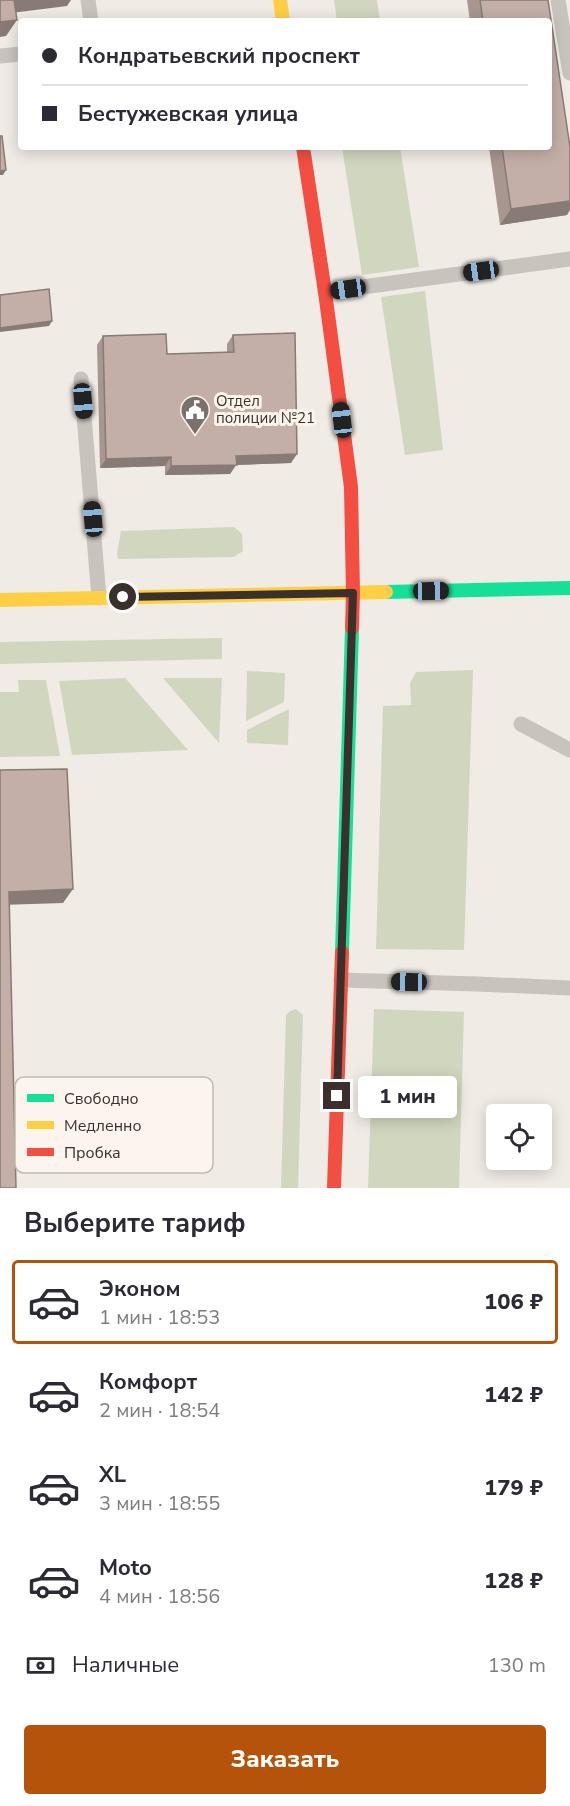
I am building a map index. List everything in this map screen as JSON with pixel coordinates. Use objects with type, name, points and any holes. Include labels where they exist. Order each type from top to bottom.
[{"type":"street","points":[[280,0],[283,18]]},
{"type":"street","points":[[303,150],[351,488],[353,593],[334,1188]]},
{"type":"street","points":[[0,600],[570,588]]},
{"type":"lane","points":[[88,0],[91,18]]},
{"type":"lane","points":[[558,0],[570,73]]},
{"type":"lane","points":[[0,56],[18,54]]},
{"type":"lane","points":[[325,292],[570,259]]},
{"type":"lane","points":[[81,379],[99,598]]},
{"type":"lane","points":[[521,724],[570,750]]},
{"type":"lane","points":[[341,981],[570,988]]},
{"type":"green space","points":[[334,0],[377,0],[380,18],[337,18]]},
{"type":"green space","points":[[342,150],[400,150],[419,267],[362,275]]},
{"type":"green space","points":[[425,291],[443,450],[405,455],[381,297]]},
{"type":"green space","points":[[234,527],[242,534],[243,551],[234,557],[118,559],[121,531]]},
{"type":"green space","points":[[222,638],[222,659],[0,664],[0,642]]},
{"type":"green space","points":[[473,670],[464,950],[376,949],[383,706],[411,705],[410,683],[416,672]]},
{"type":"green space","points":[[247,671],[285,673],[284,702],[246,721]]},
{"type":"green space","points":[[125,678],[188,750],[72,755],[59,681]]},
{"type":"green space","points":[[163,678],[222,678],[219,743]]},
{"type":"green space","points":[[18,680],[46,680],[60,756],[0,757],[0,692],[19,692]]},
{"type":"green space","points":[[289,709],[288,745],[247,743],[247,730]]},
{"type":"green space","points":[[296,1009],[303,1015],[298,1188],[281,1188],[286,1015]]},
{"type":"green space","points":[[374,1009],[464,1012],[459,1188],[368,1188]]},
{"type":"building","points":[[0,0],[14,0],[17,20],[0,22]]},
{"type":"building","points":[[480,0],[548,0],[551,18],[483,18]]},
{"type":"building","points":[[552,27],[570,147],[570,201],[511,209],[502,150],[552,150]]},
{"type":"building","points":[[0,136],[2,136],[6,170],[0,171]]},
{"type":"building","points":[[49,289],[52,321],[0,328],[0,295]]},
{"type":"building","name":"Отдел полиции №21","points":[[295,333],[297,454],[236,456],[237,465],[171,466],[171,457],[106,459],[103,336],[166,334],[167,354],[234,352],[233,335]]},
{"type":"building","points":[[67,769],[73,889],[9,892],[16,1188],[0,1188],[0,770]]},
{"type":"traffic: fast","points":[[386,592],[570,588]]},
{"type":"traffic: fast","points":[[342,952],[352,628]]},
{"type":"traffic: slow","points":[[280,0],[283,18]]},
{"type":"traffic: slow","points":[[0,600],[386,592]]},
{"type":"traffic: jam","points":[[303,150],[351,487],[352,628]]},
{"type":"traffic: jam","points":[[334,1188],[342,952]]},
{"type":"place","name":"Отдел полиции №21","points":[[195,436]]},
{"type":"route","points":[[123,597],[353,593],[337,1096]]}]
